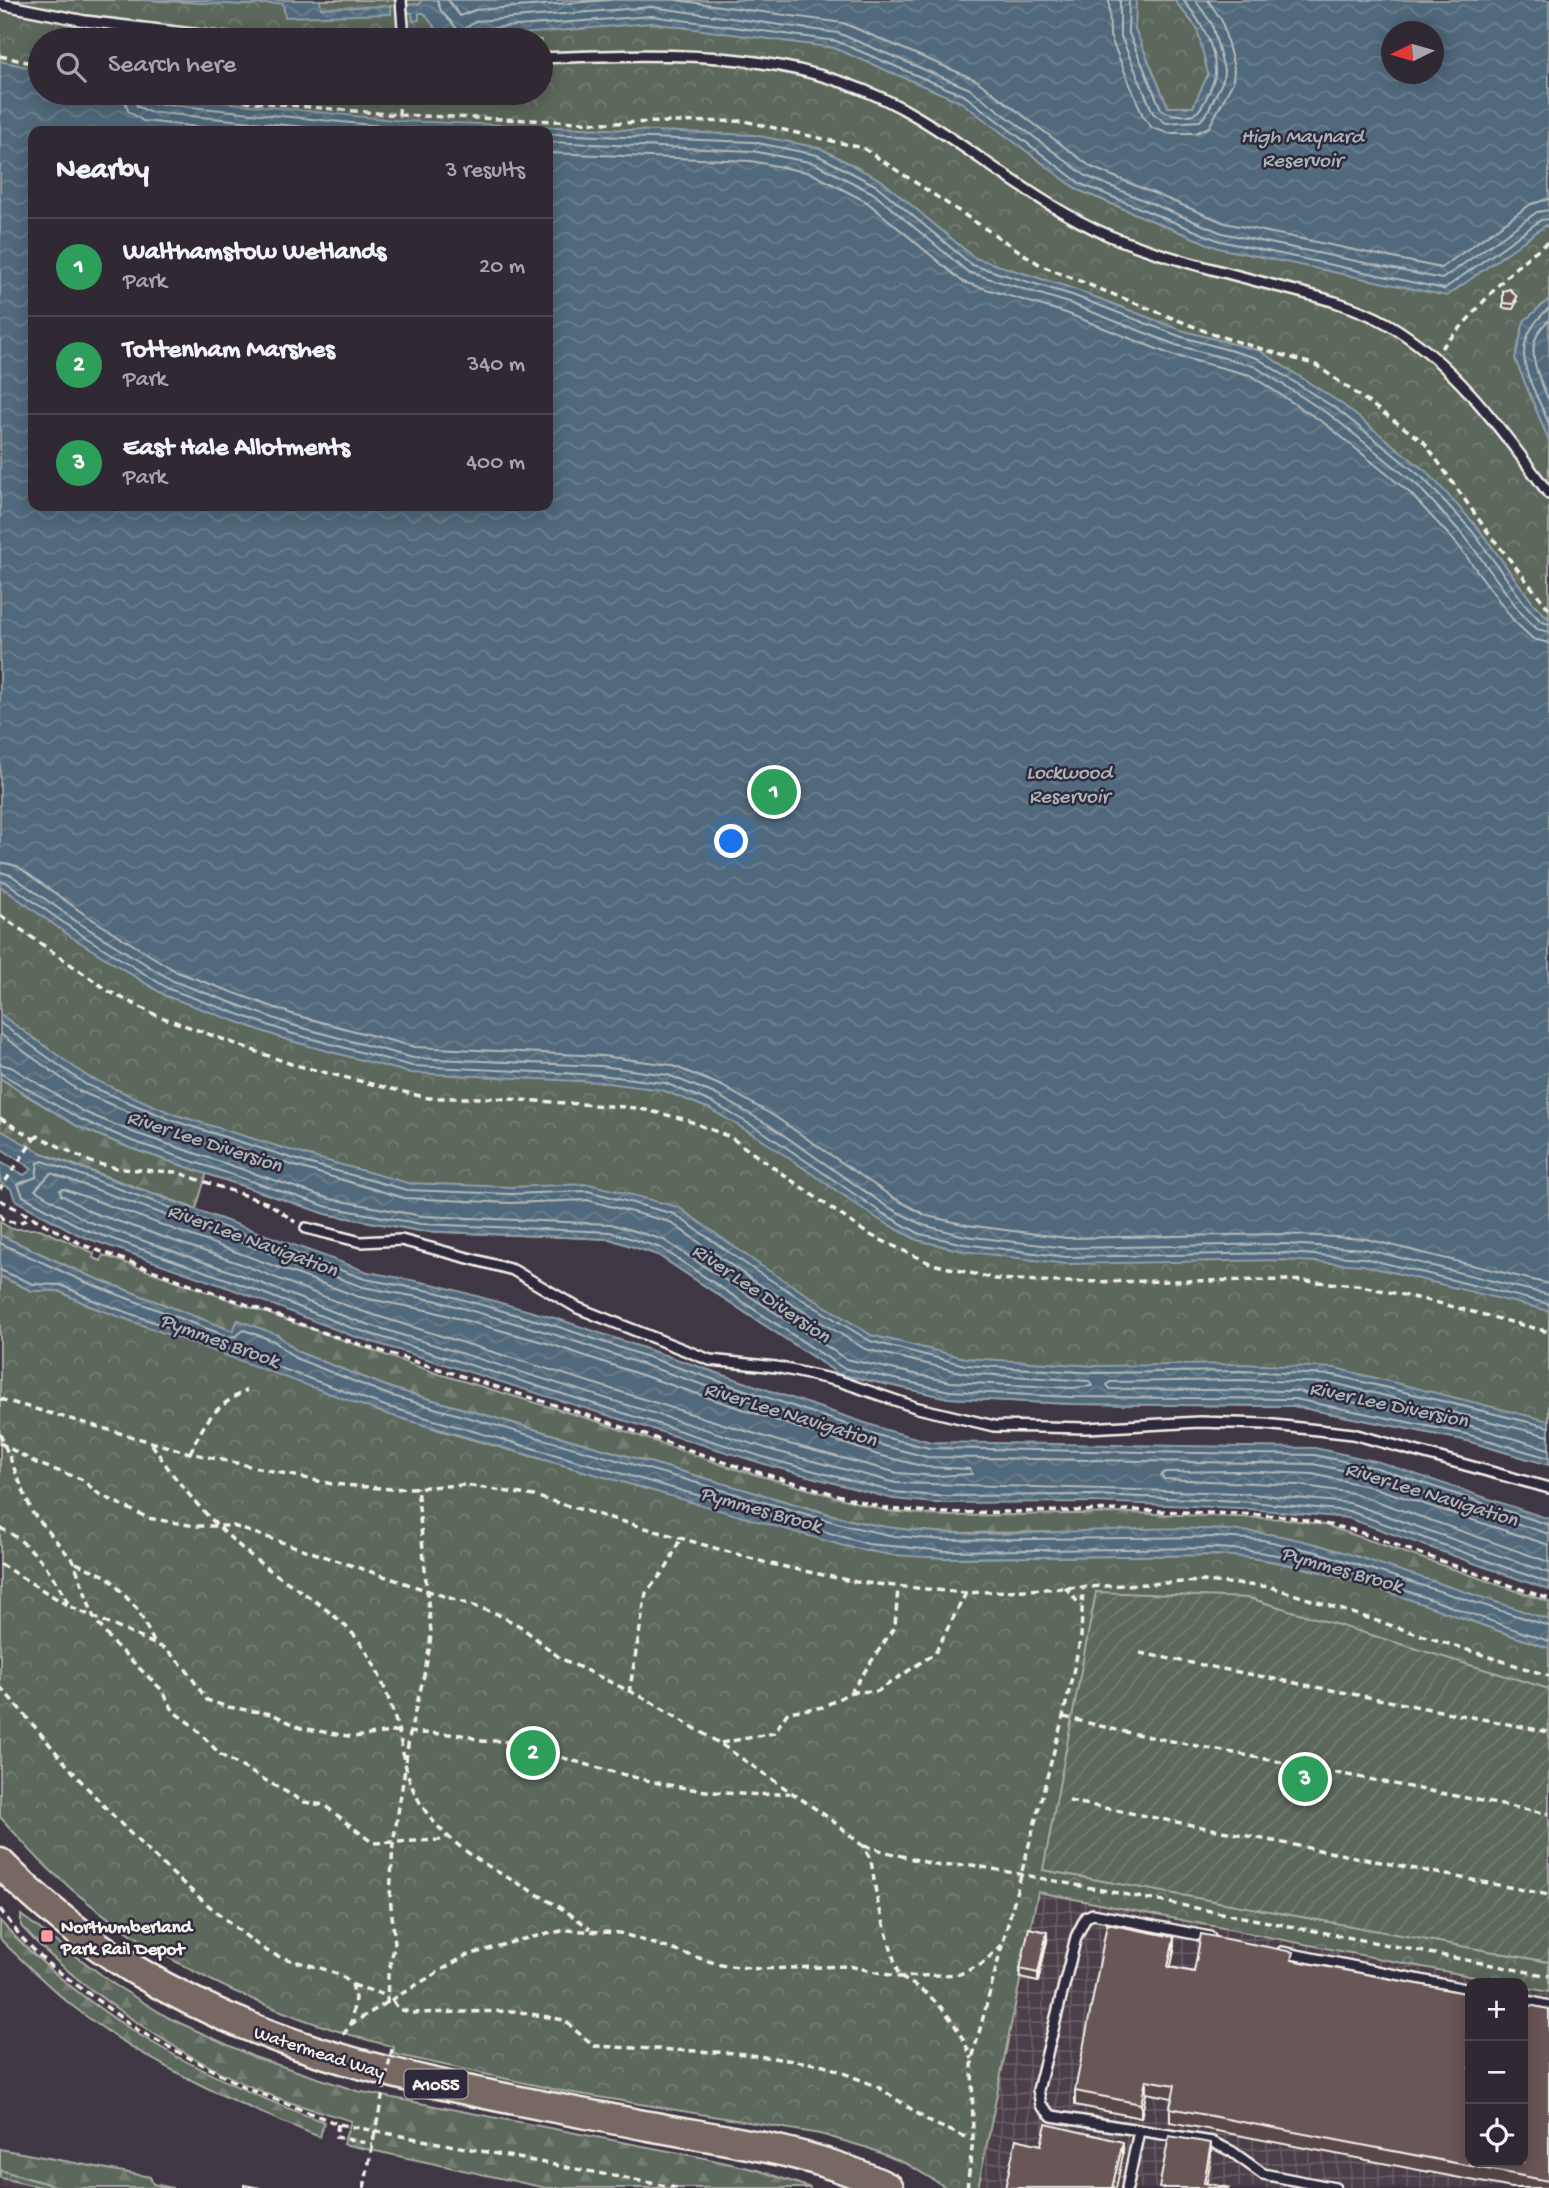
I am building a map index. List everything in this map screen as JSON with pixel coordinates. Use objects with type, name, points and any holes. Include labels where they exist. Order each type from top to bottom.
[{"type":"main road","name":"Watermead Way","points":[[0,1863],[56,1915],[140,1974],[224,2017],[336,2060],[446,2087],[791,2154],[854,2172],[889,2188]]},
{"type":"lane","points":[[401,0],[403,28]]},
{"type":"lane","points":[[0,4],[85,22],[138,28]]},
{"type":"lane","points":[[553,58],[686,54],[776,63],[858,86],[917,117],[1044,199],[1108,235],[1177,260],[1326,299],[1388,324],[1432,356],[1507,437],[1549,494]]},
{"type":"lane","points":[[306,1228],[361,1242],[401,1240],[513,1270],[578,1308],[710,1360],[776,1367],[826,1378],[918,1408],[994,1426],[1087,1428],[1200,1422],[1265,1424],[1353,1434],[1549,1488]]},
{"type":"lane","points":[[1215,1938],[1093,1914],[1086,1916],[1076,1937],[1038,2090],[1041,2105],[1052,2116],[1212,2142],[1231,2151],[1263,2174],[1335,2188]]},
{"type":"lane","points":[[1268,1949],[1465,1989]]},
{"type":"lane","points":[[1528,2001],[1549,2006]]},
{"type":"lane","points":[[1127,2188],[1139,2131]]},
{"type":"path","points":[[0,56],[28,62]]},
{"type":"path","points":[[292,105],[399,114],[606,123],[744,121],[863,148],[1042,266],[1215,335],[1316,365],[1424,442],[1487,531],[1549,609]]},
{"type":"path","points":[[399,105],[399,114]]},
{"type":"path","points":[[1432,356],[1475,316],[1497,284],[1548,243]]},
{"type":"path","points":[[0,915],[110,992],[156,1015],[291,1064],[428,1098],[494,1098],[637,1108],[684,1119],[730,1137],[868,1234],[932,1264],[996,1279],[1061,1282],[1278,1280],[1357,1285],[1549,1332]]},
{"type":"path","points":[[0,1118],[34,1139]]},
{"type":"path","points":[[0,1189],[38,1136],[82,1160],[112,1168],[176,1172],[270,1204],[306,1228]]},
{"type":"path","points":[[0,1200],[83,1245],[333,1336],[593,1417],[733,1465],[862,1502],[888,1508],[945,1513],[1131,1510],[1286,1516],[1353,1530],[1549,1599]]},
{"type":"path","points":[[0,1214],[3,1220],[12,1224],[31,1218]]},
{"type":"path","points":[[190,1453],[206,1418],[222,1403],[247,1390]]},
{"type":"path","points":[[0,1399],[151,1443],[332,1485],[355,1488],[465,1485],[505,1490],[573,1505],[788,1569],[898,1588],[966,1593],[1204,1581],[1271,1587],[1549,1676]]},
{"type":"path","points":[[0,1434],[32,1512],[74,1562],[94,1618],[112,1642],[162,1689],[174,1712],[192,1725],[221,1755],[304,1802],[324,1805],[373,1843],[440,1840],[449,1836]]},
{"type":"path","points":[[0,1443],[36,1463],[81,1479],[99,1494],[148,1518],[195,1526],[233,1526],[495,1613],[520,1626],[560,1658],[648,1700],[719,1743],[863,1846],[940,1867],[972,1865],[1549,1976]]},
{"type":"path","points":[[151,1443],[218,1525],[254,1558],[345,1626],[359,1641],[372,1661],[398,1731],[405,1766],[419,1801],[449,1836],[513,1882],[574,1916],[591,1930]]},
{"type":"path","points":[[387,2004],[395,1942],[390,1897],[393,1844],[409,1732],[430,1655],[431,1632],[417,1487]]},
{"type":"path","points":[[0,1528],[12,1533],[59,1582],[69,1606]]},
{"type":"path","points":[[629,1693],[646,1594],[667,1567],[681,1537]]},
{"type":"path","points":[[74,1562],[108,1577],[138,1610],[156,1644]]},
{"type":"path","points":[[0,1564],[35,1583],[44,1594],[166,1649],[185,1668],[207,1700],[272,1714],[302,1727],[354,1737],[398,1731]]},
{"type":"path","points":[[967,2188],[973,2140],[972,2059],[1063,1717],[1081,1637],[1083,1586]]},
{"type":"path","points":[[1065,1587],[1082,1608]]},
{"type":"path","points":[[851,1692],[895,1626],[898,1588]]},
{"type":"path","points":[[719,1743],[774,1733],[788,1712],[823,1707],[851,1692],[878,1691],[935,1653],[966,1593]]},
{"type":"path","points":[[1140,1653],[1549,1732]]},
{"type":"path","points":[[0,1687],[100,1801],[176,1877],[223,1917],[269,1952],[338,1975],[352,1984],[388,1996]]},
{"type":"path","points":[[1063,1717],[1125,1732],[1549,1814]]},
{"type":"path","points":[[409,1732],[465,1735],[480,1741],[501,1741],[531,1751],[558,1754],[610,1773],[641,1776],[687,1791],[764,1796],[792,1793]]},
{"type":"path","points":[[1069,1801],[1549,1895]]},
{"type":"path","points":[[863,1846],[871,1860],[877,1900],[899,1977]]},
{"type":"path","points":[[0,1909],[21,1937],[47,1963],[139,2031],[244,2087],[338,2124],[677,2188]]},
{"type":"path","points":[[351,2024],[465,1956],[541,1934],[591,1930],[646,1940],[721,1965],[760,1969],[849,1966],[899,1977],[919,1986],[945,2011],[964,2038],[972,2059]]},
{"type":"path","points":[[899,1977],[960,1974],[982,1964],[1003,1944]]},
{"type":"path","points":[[336,2060],[342,2037],[351,2024],[355,1998],[352,1984]]},
{"type":"path","points":[[393,2001],[400,2009],[412,2013],[515,2011],[564,2020],[593,2046],[736,2053],[824,2065],[878,2087],[932,2123],[973,2140]]},
{"type":"path","points":[[364,2188],[392,2049]]},
{"type":"path","points":[[338,2124],[338,2138],[373,2144]]},
{"type":"shaded area","points":[[1038,1892],[1479,1978],[1465,1978],[1465,2167],[1528,2167],[1528,1988],[1549,1992],[1549,2188],[978,2188]]},
{"type":"shaded area","points":[[0,2178],[25,2183],[45,2188],[0,2188]]},
{"type":"green space","name":"Lockwood Reservoir","points":[[0,0],[1549,0],[1549,1465],[1464,1440],[1293,1406],[1071,1404],[949,1398],[839,1374],[658,1255],[610,1239],[420,1231],[326,1214],[130,1148],[77,1126],[0,1078]]},
{"type":"green space","points":[[0,1078],[49,1109],[99,1134],[207,1172],[196,1209],[36,1151],[0,1130]]},
{"type":"green space","points":[[0,1222],[12,1229],[40,1229],[94,1253],[93,1258],[101,1261],[103,1255],[436,1373],[593,1420],[732,1468],[887,1511],[945,1516],[1131,1513],[1286,1519],[1325,1525],[1549,1602],[1549,1620],[1319,1545],[1240,1531],[947,1533],[895,1529],[850,1520],[391,1388],[298,1352],[277,1335],[238,1320],[233,1331],[87,1275],[0,1235]]},
{"type":"green space","points":[[0,1276],[32,1291],[59,1291],[90,1306],[439,1430],[866,1551],[946,1558],[1218,1555],[1259,1559],[1343,1578],[1549,1648],[1549,1689],[1249,1598],[1043,1870],[1549,1962],[1549,1992],[1528,1988],[1528,1978],[1479,1978],[1038,1892],[978,2188],[947,2188],[907,2164],[868,2148],[820,2134],[562,2091],[393,2054],[394,2047],[301,2019],[212,1980],[128,1932],[88,1903],[44,1865],[0,1817]]},
{"type":"green space","points":[[1096,1592],[1249,1598],[1549,1689],[1549,1962],[1043,1870]]},
{"type":"green space","points":[[21,1915],[115,1985],[169,2018],[254,2057],[357,2091],[700,2157],[757,2170],[811,2188],[546,2188],[343,2144],[351,2121],[289,2102],[255,2088],[182,2051],[110,2004],[77,1978],[21,1926]]},
{"type":"green space","points":[[0,1921],[35,1956],[110,2016],[191,2064],[324,2122],[320,2137],[190,2080],[128,2045],[61,1997],[3,1942],[0,1938]]},
{"type":"green space","points":[[0,2149],[150,2177],[153,2184],[173,2188],[62,2188],[0,2170]]},
{"type":"green space","points":[[0,2170],[62,2188],[45,2188],[0,2178]]},
{"type":"water","points":[[142,0],[320,0],[321,8],[391,6],[391,14],[285,17],[283,3],[245,5]]},
{"type":"water","name":"High Maynard Reservoir","points":[[422,0],[1136,0],[1135,29],[1168,107],[1193,107],[1208,74],[1197,28],[1174,0],[1549,0],[1549,229],[1546,225],[1447,296],[1218,248],[1078,190],[961,102],[834,48],[651,23],[553,31],[553,28],[435,28],[424,13],[419,13],[419,20],[413,21],[412,13],[405,13],[405,5],[420,4]]},
{"type":"water","name":"Lockwood Reservoir","points":[[0,61],[28,67],[28,105],[250,105],[403,121],[528,126],[28,126],[28,511],[553,511],[553,127],[754,135],[820,148],[881,180],[975,258],[1074,289],[1181,330],[1260,351],[1342,404],[1428,473],[1478,528],[1533,603],[1549,619],[1549,1311],[1363,1265],[1284,1260],[1066,1264],[963,1251],[917,1240],[878,1219],[761,1139],[710,1109],[662,1090],[600,1082],[410,1073],[287,1040],[166,996],[70,936],[0,886]]},
{"type":"water","points":[[1549,299],[1549,441],[1515,359],[1524,321]]},
{"type":"water","name":"River Lee Diversion","points":[[0,1014],[88,1077],[173,1114],[309,1156],[408,1183],[511,1187],[589,1184],[678,1207],[760,1265],[871,1335],[965,1358],[1096,1366],[1241,1364],[1335,1368],[1549,1421],[1549,1465],[1464,1440],[1293,1406],[1071,1404],[949,1398],[839,1374],[658,1255],[610,1239],[420,1231],[326,1214],[130,1148],[77,1126],[0,1078]]},
{"type":"water","name":"River Lee Navigation","points":[[0,1130],[45,1155],[368,1272],[437,1285],[558,1319],[886,1430],[931,1442],[1315,1448],[1379,1462],[1549,1519],[1549,1590],[1348,1518],[1239,1508],[1093,1502],[935,1503],[893,1499],[771,1466],[350,1335],[232,1289],[81,1236],[15,1200],[11,1189],[0,1182],[0,1162],[24,1175],[32,1169],[0,1148]]},
{"type":"water","name":"Pymmes Brook","points":[[0,1235],[87,1275],[233,1331],[238,1320],[278,1335],[298,1352],[391,1388],[850,1520],[899,1529],[948,1533],[1194,1529],[1281,1536],[1355,1556],[1549,1620],[1549,1648],[1343,1578],[1259,1559],[1218,1555],[946,1558],[891,1555],[844,1546],[383,1413],[90,1306],[59,1291],[32,1291],[0,1276]]},
{"type":"building","points":[[1510,289],[1517,297],[1513,304],[1503,303],[1503,291]]},
{"type":"building","points":[[1107,1924],[1174,1937],[1168,1967],[1194,1972],[1201,1934],[1293,1952],[1291,1960],[1465,1993],[1465,2165],[1170,2108],[1175,2085],[1146,2080],[1141,2104],[1075,2091]]},
{"type":"building","points":[[1029,1928],[1047,1932],[1038,1973],[1020,1969]]},
{"type":"building","points":[[1528,2005],[1549,2009],[1549,2181],[1476,2167],[1528,2167]]},
{"type":"building","points":[[1046,2124],[1123,2142],[1112,2188],[1005,2188],[1016,2139],[1041,2145]]},
{"type":"building","points":[[1169,2136],[1211,2143],[1204,2183],[1230,2188],[1159,2188]]},
{"type":"place","name":"Walthamstow Wetlands","points":[[774,792]]},
{"type":"place","name":"Tottenham Marshes","points":[[533,1753]]},
{"type":"place","name":"East Hale Allotments","points":[[1305,1779]]},
{"type":"place","name":"Northumberland Park Rail Depot","points":[[47,1936]]}]
